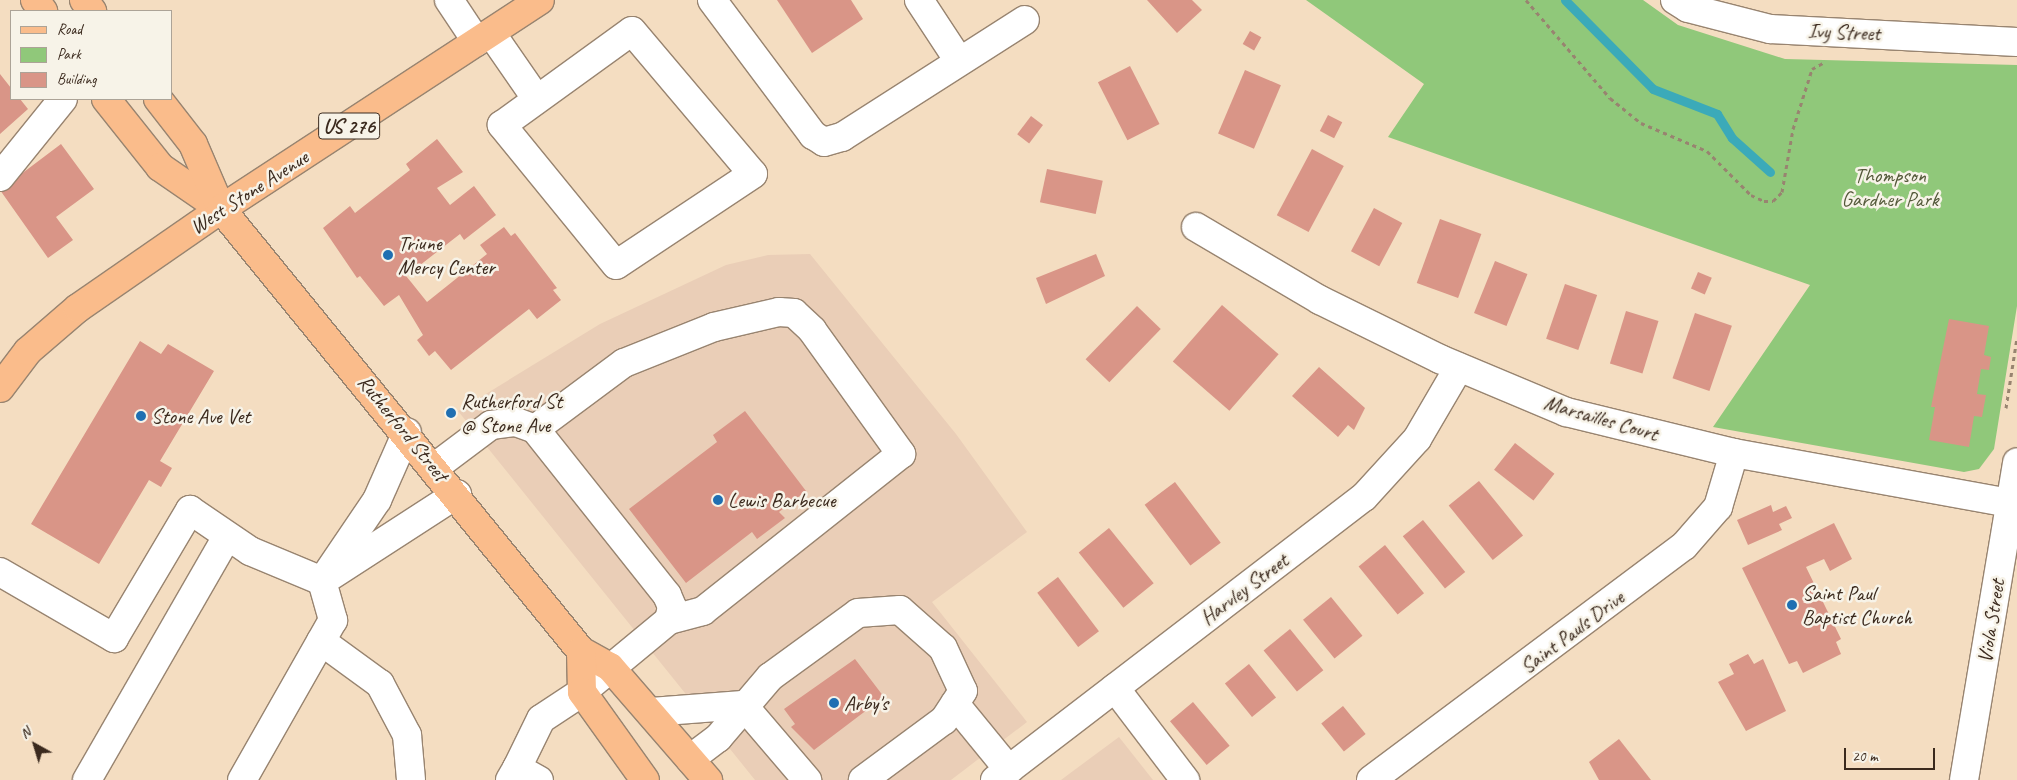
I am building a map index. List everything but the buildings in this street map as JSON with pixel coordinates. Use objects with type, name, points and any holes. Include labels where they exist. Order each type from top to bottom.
[{"type":"main road","name":"West Stone Avenue","points":[[0,388],[28,351],[78,308],[221,209],[540,0]]},
{"type":"main road","name":"Rutherford Street","points":[[107,100],[160,167],[221,209],[407,432],[581,651],[610,666],[708,780]]},
{"type":"main road","name":"Rutherford Street","points":[[159,100],[193,144],[221,209]]},
{"type":"main road","points":[[581,651],[582,692],[645,780]]},
{"type":"street","points":[[450,0],[536,98]]},
{"type":"street","points":[[712,0],[814,135],[824,142],[842,136],[1025,20]]},
{"type":"street","points":[[919,0],[959,61]]},
{"type":"street","name":"Ivy Street","points":[[1675,0],[1688,8],[1770,29],[2017,42]]},
{"type":"street","points":[[632,30],[753,174],[616,264],[502,125],[536,98],[632,30]]},
{"type":"street","points":[[0,177],[62,100]]},
{"type":"street","name":"Marsailles Court","points":[[1196,227],[1320,300],[1459,367],[1566,412],[1734,453],[2010,503]]},
{"type":"street","points":[[522,776],[542,719],[582,692],[610,666],[668,620],[703,611],[901,454],[812,330],[794,313],[780,312],[714,327],[624,363],[535,429]]},
{"type":"street","name":"Harvley Street","points":[[1002,775],[1364,496],[1418,438],[1459,367]]},
{"type":"street","points":[[435,467],[491,425],[516,422],[535,429],[667,594],[672,607],[668,620]]},
{"type":"street","points":[[322,581],[377,500],[407,432]]},
{"type":"street","name":"Saint Pauls Drive","points":[[1371,780],[1684,546],[1718,506],[1734,453]]},
{"type":"street","name":"Viola Street","points":[[1964,780],[2017,462]]},
{"type":"street","points":[[322,581],[457,494]]},
{"type":"street","points":[[0,572],[114,638],[190,510],[227,537],[322,581],[333,620],[242,780]]},
{"type":"street","points":[[87,780],[227,537]]},
{"type":"street","points":[[690,759],[718,738],[743,705],[770,677],[858,613],[900,610],[943,648],[963,691],[944,720],[863,780]]},
{"type":"street","points":[[320,641],[380,684],[407,735],[411,780]]},
{"type":"street","points":[[1115,688],[1185,780]]},
{"type":"street","points":[[955,704],[1002,775]]},
{"type":"street","points":[[651,712],[743,705]]},
{"type":"street","points":[[743,705],[807,780]]},
{"type":"path","points":[[1526,0],[1610,98],[1641,123],[1707,151],[1751,195],[1764,201],[1773,201],[1782,192],[1793,130],[1812,70],[1831,62]]},
{"type":"path","points":[[2006,408],[2017,338]]},
{"type":"shaded area","points":[[810,254],[956,434],[1027,532],[932,602],[1027,722],[951,780],[755,780],[458,411],[600,324],[726,265],[768,255]]},
{"type":"shaded area","points":[[1119,737],[1153,780],[1061,780],[1069,774]]},
{"type":"green space","name":"Thompson Gardner Park","points":[[1306,0],[1643,0],[1678,25],[1785,59],[2017,65],[2017,306],[1994,449],[1979,469],[1964,472],[1713,427],[1810,285],[1388,137],[1424,84]]},
{"type":"waterway","points":[[1565,0],[1653,89],[1717,114],[1732,138],[1770,172]]},
{"type":"place","name":"Triune Mercy Center","points":[[388,255]]},
{"type":"place","name":"Rutherford St @ Stone Ave","points":[[451,413]]},
{"type":"place","name":"Stone Ave Vet","points":[[141,416]]},
{"type":"place","name":"Lewis Barbecue","points":[[718,500]]},
{"type":"place","name":"Saint Paul Baptist Church","points":[[1792,605]]},
{"type":"place","name":"Arby's","points":[[834,703]]}]
